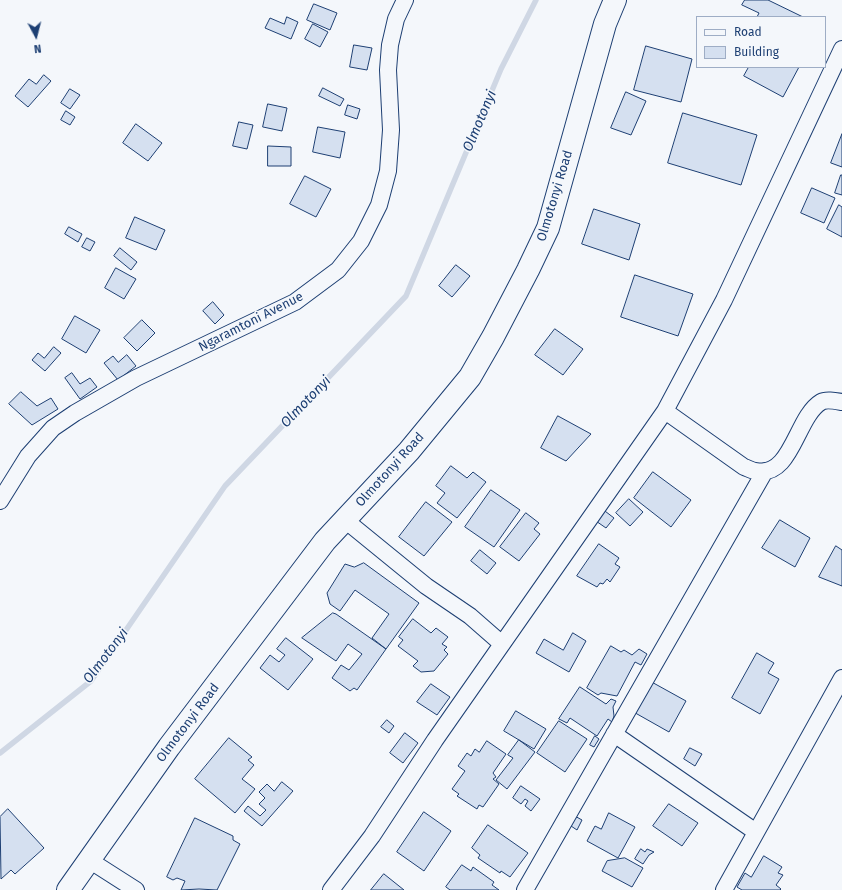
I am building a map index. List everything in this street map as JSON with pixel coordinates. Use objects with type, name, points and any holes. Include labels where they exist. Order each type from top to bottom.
[{"type":"street","name":"Ngaramtoni Avenue","points":[[0,501],[28,456],[53,428],[75,413],[136,378],[295,302],[338,270],[352,253],[361,241],[379,205],[388,171],[391,130],[388,70],[390,45],[396,19],[405,0]]},
{"type":"street","name":"Olmotonyi Road","points":[[68,890],[169,747],[325,541],[409,451],[470,377],[514,297],[548,228],[605,24],[615,0]]},
{"type":"street","points":[[331,890],[372,836],[435,740],[665,411],[724,300],[842,49]]},
{"type":"street","points":[[665,411],[744,467],[755,471],[765,471],[776,467],[784,458],[811,411],[821,402],[842,402]]},
{"type":"street","points":[[525,890],[765,471]]},
{"type":"street","points":[[344,520],[426,586],[470,616],[502,644]]},
{"type":"street","points":[[724,890],[842,678]]},
{"type":"street","points":[[614,734],[756,832]]},
{"type":"street","points":[[89,860],[136,890]]},
{"type":"building","points":[[745,0],[768,0],[801,16],[758,16],[759,13],[742,5]]},
{"type":"building","points":[[314,4],[337,13],[330,30],[307,20]]},
{"type":"building","points":[[287,17],[298,22],[291,39],[265,28],[270,18],[284,24]]},
{"type":"building","points":[[313,24],[328,32],[320,47],[305,39]]},
{"type":"building","points":[[354,45],[372,48],[367,70],[350,67]]},
{"type":"building","points":[[646,46],[692,59],[681,102],[634,90]]},
{"type":"building","points":[[748,68],[798,68],[783,97],[744,76]]},
{"type":"building","points":[[44,75],[51,81],[28,107],[15,96],[29,79],[36,84]]},
{"type":"building","points":[[323,88],[344,99],[340,106],[319,96]]},
{"type":"building","points":[[70,89],[80,95],[70,109],[61,103]]},
{"type":"building","points":[[626,92],[646,101],[631,135],[611,128]]},
{"type":"building","points":[[268,104],[287,108],[282,131],[263,127]]},
{"type":"building","points":[[348,105],[360,109],[357,119],[345,115]]},
{"type":"building","points":[[66,111],[75,117],[70,125],[61,120]]},
{"type":"building","points":[[683,113],[757,135],[741,185],[668,163]]},
{"type":"building","points":[[239,122],[253,125],[247,149],[233,146]]},
{"type":"building","points":[[136,124],[162,143],[148,161],[123,143]]},
{"type":"building","points":[[318,127],[345,132],[340,158],[313,152]]},
{"type":"building","points":[[842,134],[842,167],[831,163]]},
{"type":"building","points":[[268,146],[291,147],[291,166],[268,166]]},
{"type":"building","points":[[842,175],[842,195],[835,193]]},
{"type":"building","points":[[305,176],[331,189],[316,217],[290,204]]},
{"type":"building","points":[[812,188],[835,198],[824,223],[801,213]]},
{"type":"building","points":[[839,205],[842,207],[842,237],[827,229]]},
{"type":"building","points":[[594,209],[640,224],[629,260],[582,244]]},
{"type":"building","points":[[135,217],[165,230],[156,250],[126,238]]},
{"type":"building","points":[[69,227],[82,234],[78,242],[65,234]]},
{"type":"building","points":[[87,238],[95,242],[90,251],[82,247]]},
{"type":"building","points":[[120,248],[137,262],[131,270],[114,256]]},
{"type":"building","points":[[456,265],[470,276],[452,297],[439,286]]},
{"type":"building","points":[[116,268],[136,279],[124,299],[105,288]]},
{"type":"building","points":[[635,275],[693,294],[678,336],[621,317]]},
{"type":"building","points":[[213,302],[224,315],[215,324],[203,311]]},
{"type":"building","points":[[75,316],[100,330],[86,353],[62,339]]},
{"type":"building","points":[[142,320],[155,333],[137,351],[124,338]]},
{"type":"building","points":[[555,329],[583,349],[563,375],[535,355]]},
{"type":"building","points":[[54,347],[61,353],[45,371],[32,360],[38,353],[44,358]]},
{"type":"building","points":[[127,355],[136,366],[118,380],[104,363],[113,356],[118,362]]},
{"type":"building","points":[[72,373],[80,384],[90,378],[97,387],[80,399],[65,378]]},
{"type":"building","points":[[21,392],[37,406],[51,398],[58,409],[32,425],[9,404]]},
{"type":"building","points":[[558,416],[591,434],[566,461],[541,448]]},
{"type":"building","points":[[451,466],[467,478],[473,472],[486,482],[457,518],[437,503],[445,493],[436,486]]},
{"type":"building","points":[[653,472],[691,500],[671,527],[634,498]]},
{"type":"building","points":[[491,490],[520,510],[494,547],[465,527]]},
{"type":"building","points":[[629,499],[643,512],[630,526],[616,513]]},
{"type":"building","points":[[426,502],[452,522],[424,556],[399,537]]},
{"type":"building","points":[[601,508],[614,518],[606,528],[593,519]]},
{"type":"building","points":[[526,513],[539,523],[534,529],[540,534],[519,561],[500,547]]},
{"type":"building","points":[[780,520],[810,538],[795,567],[762,548]]},
{"type":"building","points":[[599,544],[619,558],[615,564],[620,567],[610,582],[607,579],[603,584],[600,583],[597,587],[577,576]]},
{"type":"building","points":[[836,546],[842,550],[842,586],[819,577]]},
{"type":"building","points":[[480,550],[496,563],[487,574],[471,561]]},
{"type":"building","points":[[364,563],[419,603],[386,649],[372,638],[389,614],[355,590],[340,611],[330,604],[327,593],[345,564],[354,567]]},
{"type":"building","points":[[333,613],[386,649],[357,690],[354,688],[350,691],[332,678],[341,665],[349,670],[362,654],[348,644],[336,661],[302,638]]},
{"type":"building","points":[[413,619],[431,633],[436,628],[448,637],[442,644],[447,647],[444,650],[448,654],[434,671],[421,672],[413,666],[418,661],[398,646],[403,640],[399,637]]},
{"type":"building","points":[[573,633],[586,641],[569,672],[536,653],[544,639],[563,650]]},
{"type":"building","points":[[286,638],[313,659],[288,690],[260,668],[270,655],[279,662],[285,655],[277,649]]},
{"type":"building","points":[[611,646],[621,652],[624,650],[632,655],[639,649],[647,654],[641,665],[635,662],[617,696],[601,693],[598,695],[587,688]]},
{"type":"building","points":[[757,653],[774,663],[768,673],[779,679],[760,714],[732,698]]},
{"type":"building","points":[[648,680],[686,701],[669,732],[630,710]]},
{"type":"building","points":[[431,684],[450,697],[437,715],[417,702]]},
{"type":"building","points":[[580,687],[606,704],[611,699],[616,701],[613,707],[614,716],[612,722],[608,719],[597,736],[570,718],[567,723],[559,719]]},
{"type":"building","points":[[516,711],[546,729],[534,749],[504,731]]},
{"type":"building","points":[[387,720],[394,726],[389,733],[381,727]]},
{"type":"building","points":[[559,721],[587,739],[565,772],[537,753]]},
{"type":"building","points":[[405,733],[418,743],[403,763],[390,753]]},
{"type":"building","points":[[595,736],[599,739],[594,747],[590,745]]},
{"type":"building","points":[[229,738],[252,757],[248,760],[254,765],[242,779],[255,789],[235,813],[195,779]]},
{"type":"building","points":[[519,740],[535,752],[507,789],[496,780],[513,758],[508,755]]},
{"type":"building","points":[[487,741],[506,754],[493,773],[496,777],[493,779],[499,784],[483,807],[479,805],[477,809],[457,796],[459,794],[452,789],[465,771],[458,766],[467,753],[471,756],[475,749],[479,752]]},
{"type":"building","points":[[690,748],[702,754],[695,766],[684,759]]},
{"type":"building","points":[[282,782],[293,791],[262,826],[244,811],[248,806],[260,816],[266,810],[259,804],[265,798],[259,792],[267,784],[274,791]]},
{"type":"building","points":[[521,786],[540,799],[531,811],[525,806],[528,801],[525,799],[521,804],[513,798]]},
{"type":"building","points":[[669,804],[698,823],[682,846],[653,826]]},
{"type":"building","points":[[8,809],[44,848],[15,874],[11,870],[1,879],[0,817]]},
{"type":"building","points":[[424,812],[451,831],[424,871],[397,852]]},
{"type":"building","points":[[609,813],[635,827],[618,858],[587,841],[595,826],[601,829]]},
{"type":"building","points":[[573,815],[582,820],[577,830],[568,824]]},
{"type":"building","points":[[195,818],[233,836],[233,840],[240,844],[217,890],[181,890],[185,881],[177,878],[173,880],[167,877]]},
{"type":"building","points":[[488,825],[528,853],[510,877],[501,871],[500,873],[478,858],[480,855],[472,848]]},
{"type":"building","points":[[641,849],[645,852],[647,849],[654,852],[649,855],[643,864],[635,859]]},
{"type":"building","points":[[764,856],[782,867],[778,873],[783,875],[776,885],[781,889],[742,890],[737,887],[745,873],[751,877]]},
{"type":"building","points":[[625,858],[643,868],[632,887],[602,871],[607,861]]},
{"type":"building","points":[[462,865],[471,871],[473,867],[494,882],[492,885],[499,890],[450,890],[446,887]]},
{"type":"building","points":[[384,874],[404,890],[371,890]]},
{"type":"waterway","name":"Olmotonyi","points":[[0,753],[91,681],[225,486],[406,296],[501,69],[536,0]]}]
